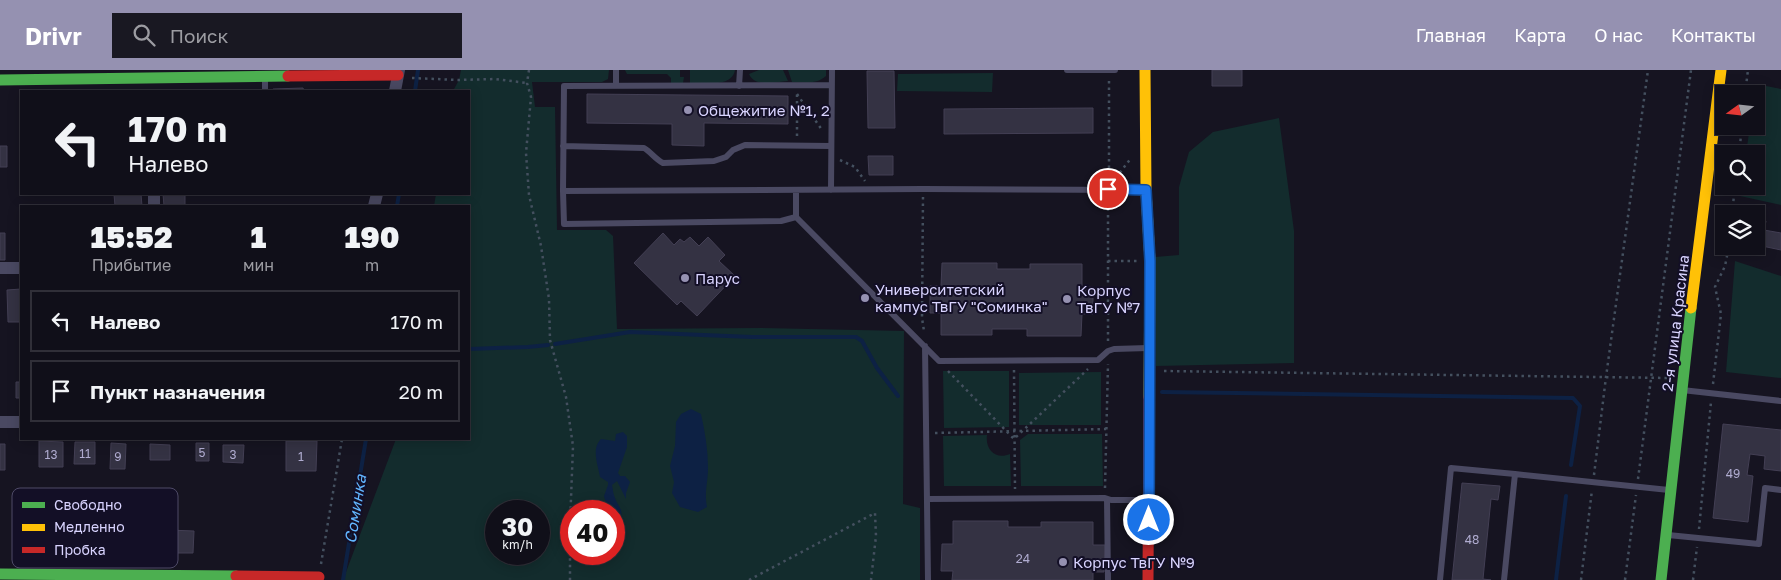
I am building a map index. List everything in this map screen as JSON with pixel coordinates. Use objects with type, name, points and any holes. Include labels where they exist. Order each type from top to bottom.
[{"type":"street","points":[[1145,70],[1146,190],[1150,261],[1148,580]]},
{"type":"street","name":"2-я улица Красина","points":[[1661,580],[1682,378],[1722,70]]},
{"type":"street","points":[[0,80],[154,80],[265,77],[281,73],[401,74],[395,90]]},
{"type":"street","points":[[0,268],[20,268]]},
{"type":"street","points":[[0,422],[20,422]]},
{"type":"street","points":[[0,574],[319,577]]},
{"type":"lane","points":[[616,70],[616,86]]},
{"type":"lane","points":[[739,86],[740,70]]},
{"type":"lane","points":[[831,190],[832,70]]},
{"type":"lane","points":[[1067,70],[1115,70]]},
{"type":"lane","points":[[265,77],[265,90]]},
{"type":"lane","points":[[796,217],[773,221],[564,224],[564,86],[831,85]]},
{"type":"lane","points":[[563,146],[644,148],[651,152],[655,159],[663,163],[714,160],[726,157],[733,150],[745,145],[831,146]]},
{"type":"lane","points":[[796,190],[796,217],[939,361],[1098,360],[1108,351],[1114,349],[1149,348]]},
{"type":"lane","points":[[563,191],[1146,190]]},
{"type":"lane","points":[[925,346],[928,580]]},
{"type":"lane","points":[[1681,390],[1781,400]]},
{"type":"lane","points":[[1440,580],[1451,468],[1671,490]]},
{"type":"lane","points":[[1504,580],[1515,474]]},
{"type":"lane","points":[[1666,534],[1759,544],[1765,488],[1781,490]]},
{"type":"lane","points":[[927,499],[1106,498],[1149,500]]},
{"type":"lane","points":[[1106,498],[1108,580]]},
{"type":"path","points":[[529,70],[527,83],[531,98],[526,153],[529,195],[541,246],[549,299],[550,340],[566,398],[573,446],[570,580]]},
{"type":"path","points":[[1106,498],[1109,70]]},
{"type":"path","points":[[1581,580],[1606,377],[1648,70]]},
{"type":"path","points":[[1625,580],[1691,70]]},
{"type":"path","points":[[1746,85],[1748,70]]},
{"type":"path","points":[[401,74],[424,79],[496,79],[527,83]]},
{"type":"path","points":[[797,145],[797,94],[795,91],[802,91]]},
{"type":"path","points":[[797,94],[823,131],[824,121]]},
{"type":"path","points":[[1116,178],[1135,153]]},
{"type":"path","points":[[831,156],[856,167],[866,181]]},
{"type":"path","points":[[923,189],[922,318],[925,346]]},
{"type":"path","points":[[1693,580],[1721,314],[1715,287],[1725,266],[1727,255]]},
{"type":"path","points":[[1108,261],[1150,261]]},
{"type":"path","points":[[1014,439],[1098,360]]},
{"type":"path","points":[[939,361],[1014,439]]},
{"type":"path","points":[[1014,361],[1016,498]]},
{"type":"path","points":[[1150,371],[1682,378]]},
{"type":"path","points":[[926,433],[1106,429]]},
{"type":"path","points":[[319,577],[342,440]]},
{"type":"path","points":[[749,580],[875,513],[876,536],[871,580]]},
{"type":"green space","points":[[461,70],[609,70],[608,79],[602,82],[532,82],[535,107],[555,107],[557,230],[606,230],[613,236],[617,329],[761,328],[904,331],[903,504],[920,508],[920,580],[343,580],[396,440],[470,440],[470,205],[434,205],[436,195],[470,195],[470,90],[454,90],[459,80]]},
{"type":"green space","points":[[625,70],[680,70],[680,77],[684,77],[683,83],[671,83],[671,78],[667,74],[627,74]]},
{"type":"green space","points":[[690,70],[735,70],[729,80],[709,84],[690,83]]},
{"type":"green space","points":[[759,70],[783,70],[788,81],[761,83],[749,74]]},
{"type":"green space","points":[[788,70],[826,70],[826,76],[814,82],[792,82]]},
{"type":"green space","points":[[993,73],[992,92],[897,91],[898,74]]},
{"type":"green space","points":[[1765,86],[1781,89],[1781,205],[1740,196],[1765,195],[1765,145],[1747,145],[1749,135],[1765,135]]},
{"type":"green space","points":[[1279,118],[1294,231],[1294,363],[1156,366],[1155,257],[1179,255],[1179,187],[1189,152],[1213,132]]},
{"type":"green space","points":[[1735,261],[1781,276],[1781,378],[1726,372]]},
{"type":"green space","points":[[943,371],[1009,371],[1009,427],[944,428]]},
{"type":"green space","points":[[1101,372],[1101,425],[1019,425],[1019,373]]},
{"type":"green space","points":[[1028,434],[1102,434],[1103,486],[1021,486],[1020,440]]},
{"type":"green space","points":[[987,435],[988,445],[992,452],[1000,456],[1010,454],[1011,486],[944,486],[943,436]]},
{"type":"water","points":[[691,409],[701,414],[707,454],[707,507],[698,512],[680,507],[672,493],[674,482],[670,466],[675,446],[676,422],[681,414]]},
{"type":"water","points":[[623,432],[627,436],[627,447],[618,473],[620,476],[625,476],[630,482],[626,499],[617,481],[612,485],[616,500],[605,500],[604,496],[608,482],[600,477],[596,447],[601,439],[615,441],[616,434]]},
{"type":"building","points":[[1212,70],[1242,70],[1242,86],[1212,86]]},
{"type":"building","points":[[867,71],[894,71],[895,128],[868,128]]},
{"type":"building","points":[[303,88],[304,90],[273,90]]},
{"type":"building","name":"Общежитие №1, 2","points":[[587,94],[788,96],[788,124],[704,123],[704,146],[672,145],[672,124],[587,123]]},
{"type":"building","points":[[1093,108],[1093,133],[944,134],[944,109]]},
{"type":"building","points":[[0,146],[7,146],[7,167],[0,167]]},
{"type":"building","points":[[868,156],[893,156],[893,175],[869,175]]},
{"type":"building","points":[[114,195],[141,195],[142,205],[115,205]]},
{"type":"building","points":[[163,195],[185,195],[185,205],[164,205]]},
{"type":"building","points":[[1765,230],[1781,233],[1781,250],[1765,247]]},
{"type":"building","points":[[0,233],[5,233],[5,260],[0,260]]},
{"type":"building","points":[[663,233],[674,245],[680,239],[684,242],[690,237],[699,246],[708,237],[725,255],[719,261],[735,276],[697,316],[681,301],[677,305],[634,263]]},
{"type":"building","points":[[942,263],[997,263],[997,269],[1030,269],[1030,264],[1082,264],[1082,287],[1093,287],[1093,314],[1082,314],[1081,336],[1027,336],[1027,329],[992,329],[992,335],[941,335],[941,313],[930,313],[930,286],[941,286]]},
{"type":"building","points":[[20,289],[20,322],[8,322],[7,290]]},
{"type":"building","points":[[16,382],[20,382],[20,398],[16,398]]},
{"type":"building","points":[[1723,424],[1781,430],[1781,471],[1764,469],[1765,456],[1750,454],[1747,475],[1753,476],[1748,522],[1713,518]]},
{"type":"building","points":[[39,441],[63,442],[63,467],[39,467]]},
{"type":"building","points":[[286,441],[317,441],[316,471],[286,471]]},
{"type":"building","points":[[75,442],[95,442],[95,464],[74,464]]},
{"type":"building","points":[[111,443],[126,444],[125,469],[110,469]]},
{"type":"building","points":[[196,443],[209,443],[209,461],[196,461]]},
{"type":"building","points":[[0,444],[5,444],[5,470],[0,470]]},
{"type":"building","points":[[150,444],[170,445],[170,460],[150,460]]},
{"type":"building","points":[[223,445],[244,445],[243,463],[223,462]]},
{"type":"building","points":[[1462,483],[1500,486],[1498,500],[1491,499],[1483,579],[1491,580],[1452,580]]},
{"type":"building","points":[[953,521],[1008,521],[1008,527],[1041,527],[1041,522],[1093,522],[1093,545],[1105,545],[1104,572],[1093,572],[1093,580],[952,580],[953,571],[941,571],[942,544],[953,544]]},
{"type":"building","points":[[178,530],[194,531],[193,553],[178,553]]},
{"type":"waterway","name":"Соминка","points":[[415,90],[418,70]]},
{"type":"waterway","name":"Соминка","points":[[397,205],[399,195]]},
{"type":"waterway","points":[[555,344],[630,332],[752,337],[856,337],[862,341],[877,368],[898,396]]},
{"type":"waterway","points":[[470,349],[548,345]]},
{"type":"waterway","points":[[1162,392],[1573,398],[1580,406],[1571,465]]},
{"type":"waterway","name":"Соминка","points":[[343,580],[366,440]]},
{"type":"waterway","points":[[1556,580],[1566,496]]},
{"type":"traffic: fast","points":[[0,80],[288,76]]},
{"type":"traffic: fast","points":[[1661,580],[1691,308]]},
{"type":"traffic: fast","points":[[0,574],[236,576]]},
{"type":"traffic: slow","points":[[1145,70],[1146,190],[1150,261],[1149,397]]},
{"type":"traffic: slow","points":[[1691,308],[1721,70]]},
{"type":"traffic: jam","points":[[288,76],[398,75]]},
{"type":"traffic: jam","points":[[1148,580],[1149,397]]},
{"type":"traffic: jam","points":[[236,576],[319,577]]},
{"type":"place","name":"Общежитие №1, 2","points":[[688,110]]},
{"type":"place","name":"Парус","points":[[685,278]]},
{"type":"place","name":"Университетский кампус ТвГУ \"Соминка\"","points":[[865,298]]},
{"type":"place","name":"Корпус ТвГУ №7","points":[[1067,299]]},
{"type":"place","name":"Корпус ТвГУ №9","points":[[1063,562]]},
{"type":"route","points":[[1108,189],[1146,190],[1150,261],[1149,520]]}]
